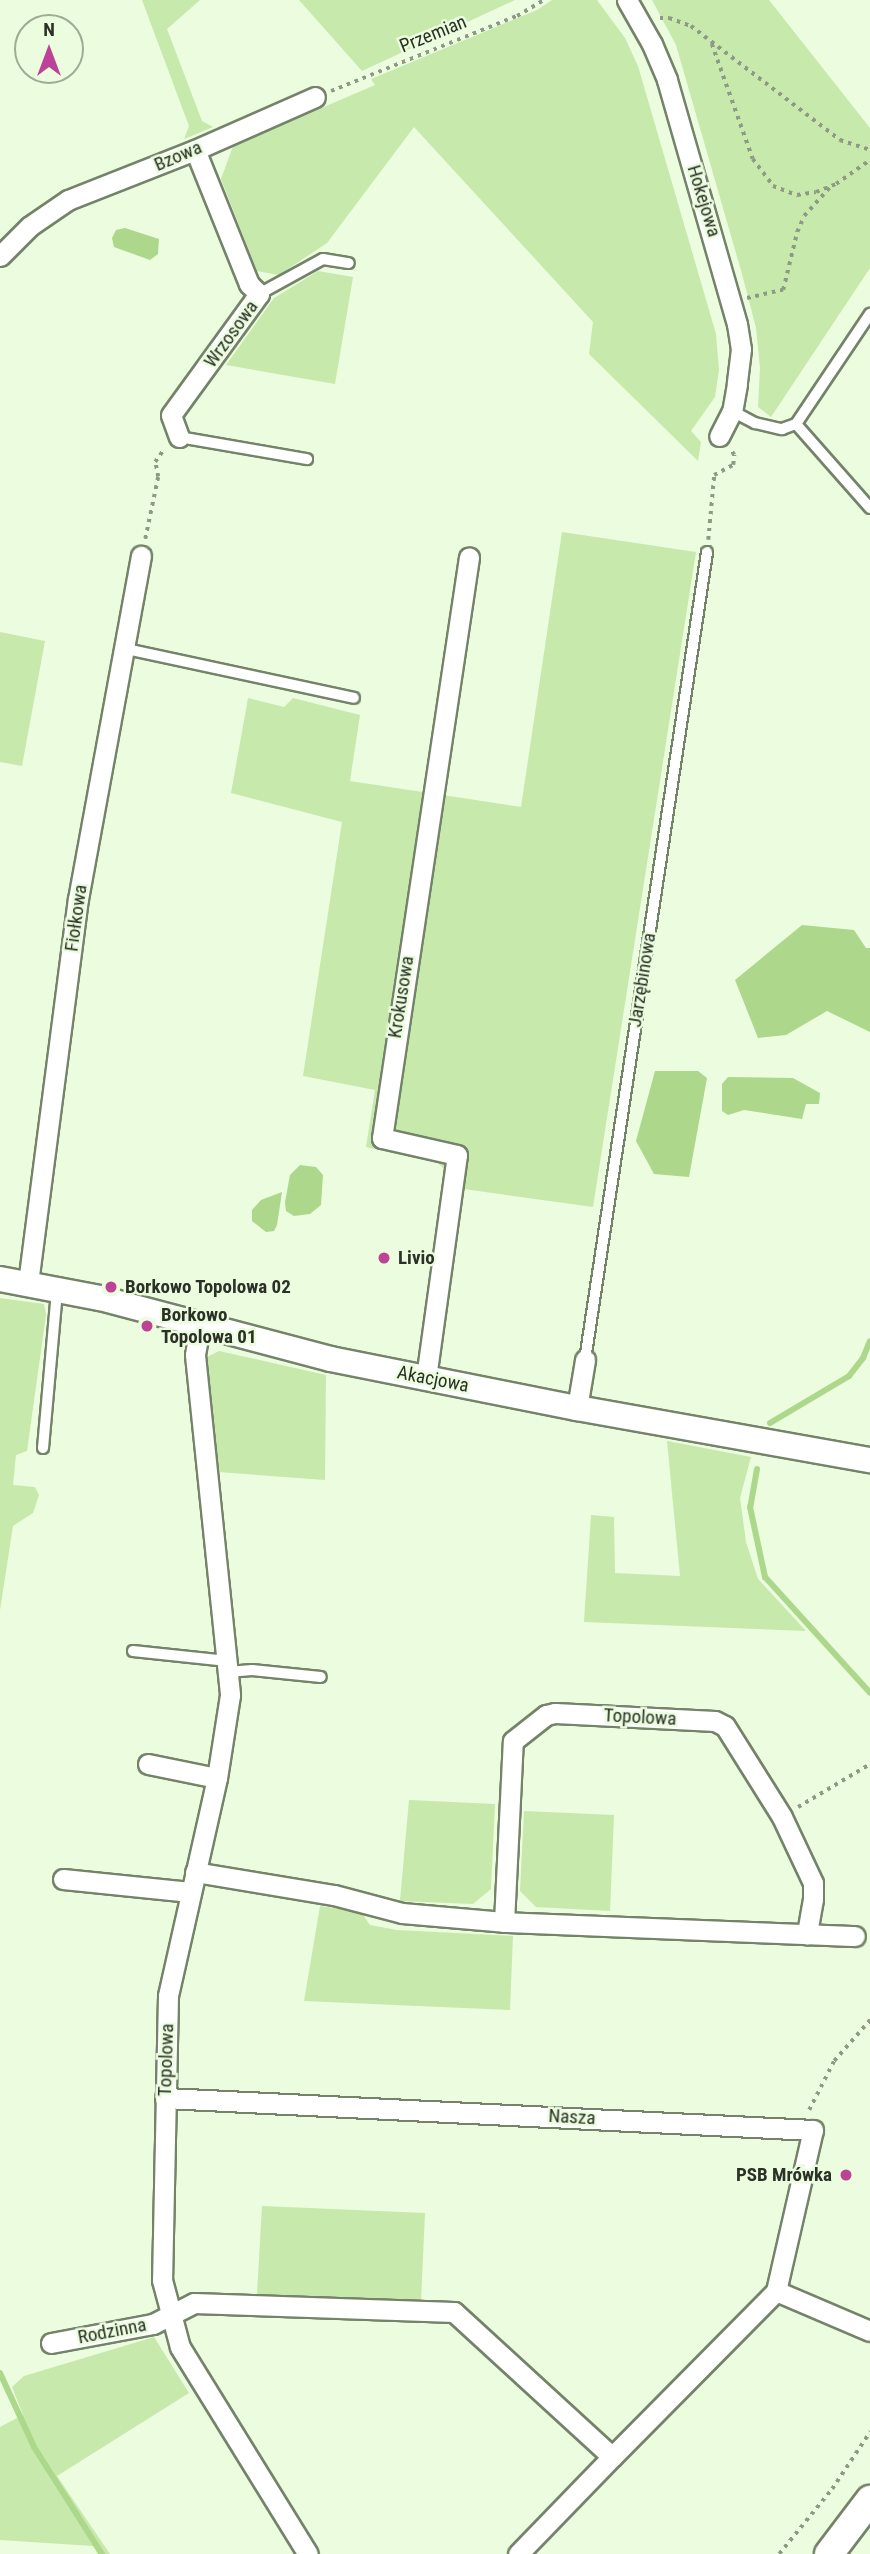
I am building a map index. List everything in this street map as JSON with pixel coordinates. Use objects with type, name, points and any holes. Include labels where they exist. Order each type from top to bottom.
[{"type":"main road","points":[[829,2554],[870,2500]]},
{"type":"street","name":"Hokejowa","points":[[627,0],[652,44],[667,80],[724,270],[741,349],[732,411],[719,436]]},
{"type":"street","name":"Bzowa","points":[[0,256],[22,233],[68,200],[195,150],[315,97]]},
{"type":"street","name":"Wrzosowa","points":[[179,437],[171,415],[260,294],[249,284],[195,150]]},
{"type":"street","name":"Fiołkowa","points":[[28,1283],[78,899],[141,556]]},
{"type":"street","name":"Krokusowa","points":[[426,1378],[457,1155],[382,1139],[469,557]]},
{"type":"street","name":"Akacjowa","points":[[0,1279],[58,1288],[331,1359],[577,1408],[870,1460]]},
{"type":"street","name":"Topolowa","points":[[170,2314],[162,2280],[168,1996],[217,1778],[230,1695],[195,1355],[200,1326]]},
{"type":"street","name":"Jarzębinowa","points":[[577,1408],[585,1360]]},
{"type":"street","name":"Topolowa","points":[[504,1922],[513,1741],[546,1715],[555,1713],[715,1721],[725,1726],[782,1817],[813,1883],[807,1934]]},
{"type":"street","points":[[148,1764],[217,1778]]},
{"type":"street","points":[[63,1879],[193,1882],[334,1895],[402,1913],[504,1922],[855,1936]]},
{"type":"street","name":"Nasza","points":[[165,2098],[802,2127]]},
{"type":"street","points":[[518,2554],[776,2291],[813,2130],[802,2127]]},
{"type":"street","points":[[776,2291],[870,2331]]},
{"type":"street","points":[[308,2554],[180,2347],[170,2314],[194,2303],[453,2312],[612,2457]]},
{"type":"street","name":"Rodzinna","points":[[51,2343],[153,2324],[170,2314]]},
{"type":"lane","points":[[260,294],[323,259],[349,264]]},
{"type":"lane","points":[[732,411],[755,423],[782,429],[796,424],[870,314]]},
{"type":"lane","points":[[796,424],[870,508]]},
{"type":"lane","points":[[179,437],[307,459]]},
{"type":"lane","name":"Jarzębinowa","points":[[585,1360],[707,552]]},
{"type":"lane","points":[[126,649],[354,698]]},
{"type":"lane","points":[[43,1448],[58,1288]]},
{"type":"lane","points":[[133,1651],[252,1670],[321,1677]]},
{"type":"path","name":"Przemian","points":[[315,97],[517,16],[544,0]]},
{"type":"path","points":[[651,19],[669,18],[691,26],[840,140],[870,150]]},
{"type":"path","points":[[712,44],[753,159],[773,187],[797,195],[830,187]]},
{"type":"path","points":[[745,298],[783,290],[797,232],[804,216],[830,187],[870,160]]},
{"type":"path","points":[[707,552],[715,475],[733,465],[734,454],[719,436]]},
{"type":"path","points":[[141,556],[158,477],[155,462],[165,448],[179,437]]},
{"type":"path","points":[[782,1817],[870,1764]]},
{"type":"path","points":[[802,2127],[834,2061],[870,2020]]},
{"type":"path","points":[[779,2554],[832,2489],[870,2432]]},
{"type":"shaded area","points":[[142,0],[200,0],[167,29],[202,121],[213,127],[184,139],[189,126]]},
{"type":"shaded area","points":[[299,0],[515,0],[362,71]]},
{"type":"shaded area","points":[[552,0],[597,0],[625,38],[638,66],[716,334],[719,370],[715,397],[691,431],[701,442],[698,461],[589,354],[593,322],[414,127],[327,243],[279,275],[257,271],[221,179],[233,146],[375,85],[371,79],[537,10]]},
{"type":"shaded area","points":[[652,0],[769,0],[870,128],[870,268],[771,417],[758,407],[760,368],[756,328],[742,274],[676,45]]},
{"type":"shaded area","points":[[125,228],[159,239],[158,254],[150,260],[114,247],[112,238],[116,230]]},
{"type":"shaded area","points":[[318,271],[353,277],[335,384],[226,365],[274,298]]},
{"type":"shaded area","points":[[562,532],[696,552],[593,1207],[464,1189],[438,1163],[366,1147],[375,1090],[303,1076],[342,822],[231,793],[248,698],[284,707],[293,698],[360,715],[350,781],[521,807]]},
{"type":"shaded area","points":[[0,632],[45,641],[22,766],[0,762]]},
{"type":"shaded area","points":[[802,925],[854,930],[866,948],[870,948],[870,1032],[827,1011],[786,1035],[758,1038],[735,980]]},
{"type":"shaded area","points":[[655,1071],[698,1071],[707,1078],[689,1177],[654,1174],[636,1141]]},
{"type":"shaded area","points":[[728,1077],[793,1078],[820,1093],[819,1104],[806,1104],[802,1119],[744,1110],[728,1115],[722,1111],[722,1084]]},
{"type":"shaded area","points":[[300,1165],[316,1167],[323,1175],[321,1205],[310,1214],[294,1216],[286,1211],[285,1202],[290,1175]]},
{"type":"shaded area","points":[[282,1192],[277,1225],[274,1231],[266,1232],[252,1221],[252,1210],[261,1200]]},
{"type":"shaded area","points":[[0,1298],[44,1304],[46,1315],[27,1451],[16,1455],[13,1485],[35,1487],[39,1495],[33,1513],[13,1526],[0,1610]]},
{"type":"shaded area","points":[[219,1351],[326,1375],[325,1480],[218,1472],[205,1358]]},
{"type":"shaded area","points":[[667,1441],[751,1457],[740,1498],[746,1542],[758,1579],[806,1631],[584,1622],[591,1515],[614,1517],[615,1573],[680,1576]]},
{"type":"shaded area","points":[[409,1800],[495,1804],[491,1889],[473,1904],[400,1901]]},
{"type":"shaded area","points":[[524,1811],[614,1815],[610,1911],[536,1907],[520,1891]]},
{"type":"shaded area","points":[[320,1906],[361,1912],[370,1925],[397,1930],[513,1936],[510,2010],[304,2001]]},
{"type":"shaded area","points":[[262,2206],[425,2213],[421,2301],[257,2294]]},
{"type":"shaded area","points":[[154,2337],[189,2393],[57,2476],[110,2554],[98,2554],[93,2546],[0,2540],[0,2427],[23,2415],[12,2387],[24,2376]]},
{"type":"waterway","points":[[770,1423],[849,1376],[863,1358],[870,1341]]},
{"type":"waterway","points":[[757,1469],[750,1507],[765,1577],[870,1693]]},
{"type":"waterway","points":[[0,2373],[34,2447],[102,2554]]},
{"type":"place","name":"Livio","points":[[384,1258]]},
{"type":"place","name":"Borkowo Topolowa 02","points":[[111,1287]]},
{"type":"place","name":"Borkowo Topolowa 01","points":[[147,1326]]},
{"type":"place","name":"PSB Mrówka","points":[[846,2175]]}]
